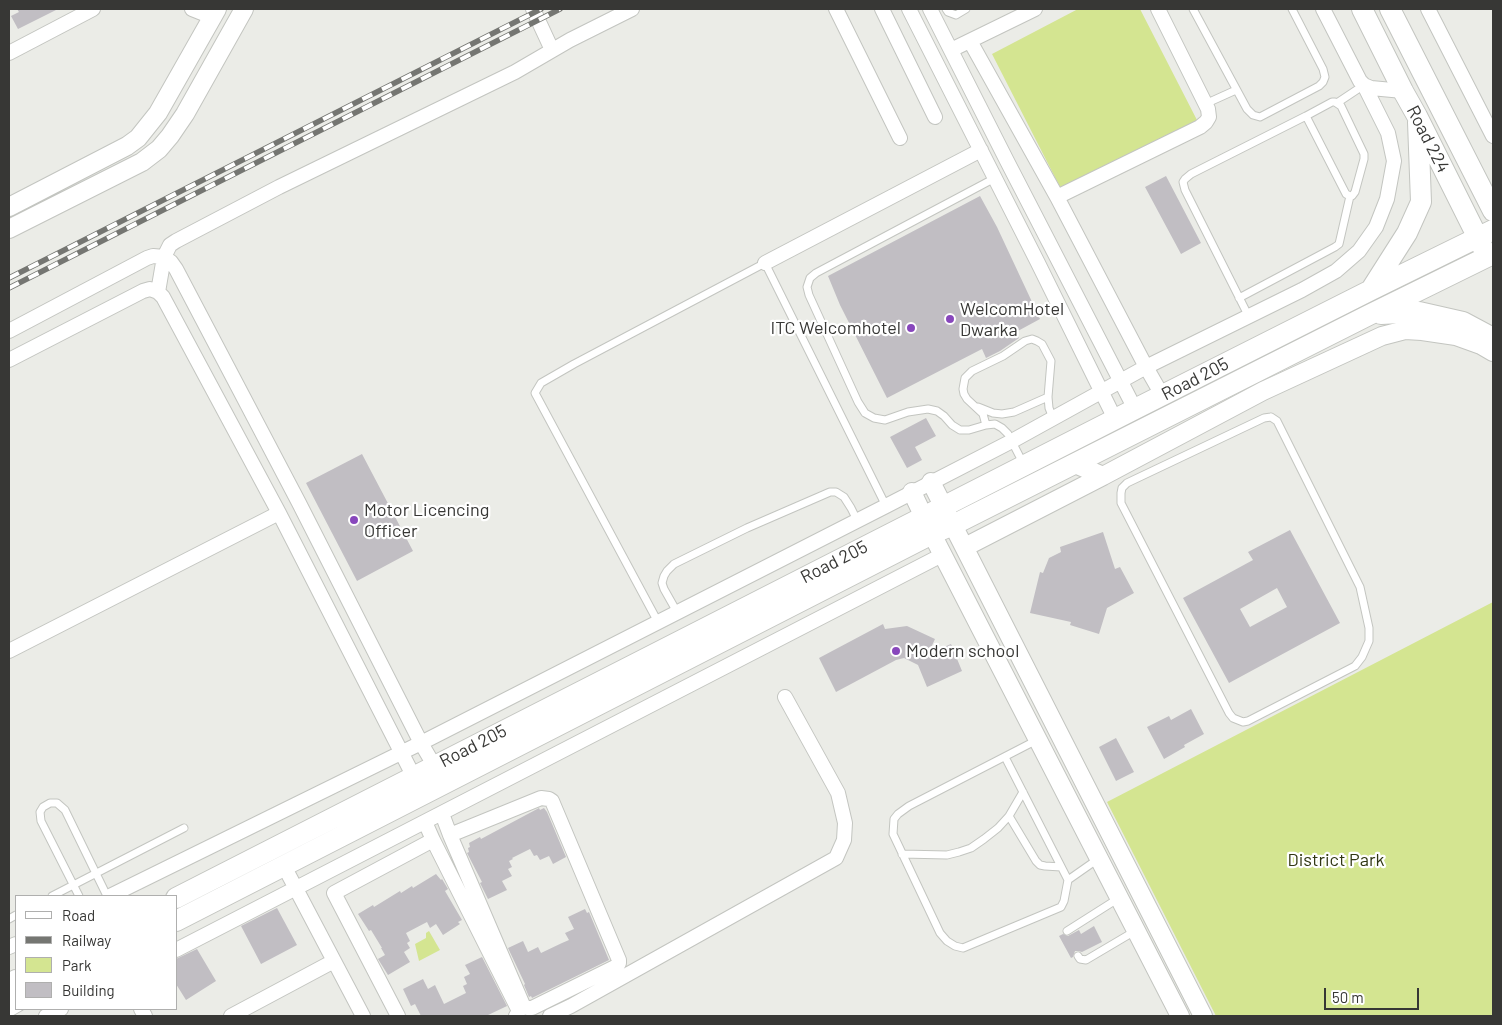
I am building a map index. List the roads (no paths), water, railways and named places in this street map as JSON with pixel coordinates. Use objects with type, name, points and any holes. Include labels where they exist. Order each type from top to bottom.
[{"type":"main road","name":"Road 224","points":[[1362,9],[1403,91],[1486,234],[1491,260]]},
{"type":"main road","name":"Road 224","points":[[1390,9],[1493,211]]},
{"type":"main road","points":[[1371,290],[1407,233],[1420,202],[1417,116]]},
{"type":"main road","points":[[1468,161],[1493,180]]},
{"type":"main road","name":"Road 205","points":[[949,516],[1024,466],[1371,290],[1486,234]]},
{"type":"main road","name":"Road 205","points":[[178,897],[435,766],[927,525],[1074,464],[1369,315],[1491,260]]},
{"type":"main road","points":[[1369,315],[1419,312],[1463,322],[1493,338]]},
{"type":"main road","name":"Road 205","points":[[178,920],[444,784],[927,525]]},
{"type":"street","points":[[9,53],[94,9]]},
{"type":"street","points":[[9,207],[127,146],[138,138],[158,113],[215,13],[192,9]]},
{"type":"street","points":[[9,229],[142,162],[159,149],[185,114],[244,9]]},
{"type":"street","points":[[533,9],[552,50]]},
{"type":"street","points":[[158,292],[164,257],[170,245],[287,182],[515,72],[552,50],[632,9]]},
{"type":"street","points":[[836,9],[900,138]]},
{"type":"street","points":[[882,9],[935,117]]},
{"type":"street","points":[[908,9],[981,150],[1115,419]]},
{"type":"street","points":[[930,9],[1135,409]]},
{"type":"street","points":[[951,50],[1020,12],[1035,9]]},
{"type":"street","points":[[1057,197],[1200,127],[1209,117],[1208,109],[1158,9]]},
{"type":"street","points":[[110,895],[421,743],[886,506],[1146,367],[1249,317],[1336,271],[1359,251],[1376,227],[1387,199],[1394,160],[1388,132],[1324,9]]},
{"type":"street","points":[[1428,9],[1493,136]]},
{"type":"street","points":[[970,41],[1057,197],[1162,395]]},
{"type":"street","points":[[1364,85],[1371,88],[1403,91]]},
{"type":"street","points":[[765,263],[981,150]]},
{"type":"street","points":[[9,330],[147,258],[153,256],[164,257],[171,262],[299,502],[421,743],[444,784]]},
{"type":"street","points":[[9,360],[143,291],[150,289],[158,292],[166,302],[279,513],[422,795]]},
{"type":"street","points":[[964,547],[1263,391],[1382,336],[1405,330],[1430,332],[1456,336],[1493,352]]},
{"type":"street","points":[[1074,464],[1103,476]]},
{"type":"street","points":[[931,482],[1203,1016]]},
{"type":"street","points":[[912,492],[942,555],[1180,1016]]},
{"type":"street","points":[[9,651],[279,513]]},
{"type":"street","points":[[178,949],[942,555]]},
{"type":"street","points":[[550,1016],[588,997],[836,858],[844,840],[845,823],[838,793],[785,697]]},
{"type":"street","points":[[441,814],[450,835],[523,1004],[527,1008],[532,1008],[619,963],[552,801],[541,798],[450,835]]},
{"type":"street","points":[[425,822],[518,1009],[516,1016]]},
{"type":"street","points":[[398,1016],[334,893],[433,840]]},
{"type":"street","points":[[284,866],[363,1016]]},
{"type":"street","points":[[231,1016],[334,961]]},
{"type":"street","points":[[46,1016],[59,1010]]},
{"type":"lane","points":[[946,9],[948,12],[956,14],[966,9]]},
{"type":"lane","points":[[1193,9],[1247,109],[1253,115],[1260,117],[1319,86],[1325,77],[1323,69],[1292,9]]},
{"type":"lane","points":[[1337,103],[1364,85]]},
{"type":"lane","points":[[1205,104],[1236,90]]},
{"type":"lane","points":[[1239,298],[1339,244],[1350,196],[1355,192],[1364,154],[1341,106],[1337,103],[1332,102],[1184,179],[1185,190],[1239,298],[1249,317]]},
{"type":"lane","points":[[1306,116],[1346,194],[1350,196]]},
{"type":"lane","points":[[995,178],[816,273],[810,278],[807,287],[858,402],[865,413],[874,418],[885,420],[908,412],[928,409],[937,411],[960,430],[969,430],[995,424],[1002,428],[1012,440],[1024,466]]},
{"type":"lane","points":[[658,622],[535,393],[541,383],[574,364],[765,263],[886,506]]},
{"type":"lane","points":[[986,425],[983,414],[967,399],[963,389],[965,378],[968,374],[1003,356],[1025,341],[1032,340],[1042,344],[1051,361],[1048,397],[1053,418]]},
{"type":"lane","points":[[974,406],[1002,414],[1014,412],[1048,397]]},
{"type":"lane","points":[[1264,418],[1274,418],[1360,587],[1369,628],[1369,641],[1362,657],[1355,666],[1248,722],[1233,718],[1229,714],[1121,503],[1122,488],[1127,483],[1264,418]]},
{"type":"lane","points":[[677,612],[662,583],[668,570],[674,564],[755,524],[830,492],[836,492],[844,497],[857,520]]},
{"type":"lane","points":[[1005,757],[1068,880],[1064,902],[1061,907],[963,948],[947,941],[940,933],[892,834],[894,819],[909,806],[1037,740]]},
{"type":"lane","points":[[902,854],[947,855],[971,848],[998,828],[1009,816],[1023,792]]},
{"type":"lane","points":[[78,895],[41,821],[40,812],[43,807],[50,803],[56,803],[66,810],[107,895]]},
{"type":"lane","points":[[1009,816],[1040,865],[1061,867]]},
{"type":"lane","points":[[54,895],[184,828]]},
{"type":"lane","points":[[1068,880],[1098,858]]},
{"type":"lane","points":[[1067,931],[1119,898]]},
{"type":"lane","points":[[1078,956],[1080,959],[1086,960],[1136,931]]},
{"type":"railway","points":[[9,278],[541,9]]},
{"type":"railway","points":[[9,288],[560,9]]},
{"type":"place","name":"WelcomHotel Dwarka","points":[[950,319]]},
{"type":"place","name":"ITC Welcomhotel","points":[[911,328]]},
{"type":"place","name":"Motor Licencing Officer","points":[[354,520]]},
{"type":"place","name":"Modern school","points":[[896,651]]},
{"type":"park label","name":"District Park","points":[[1336,860]]}]
